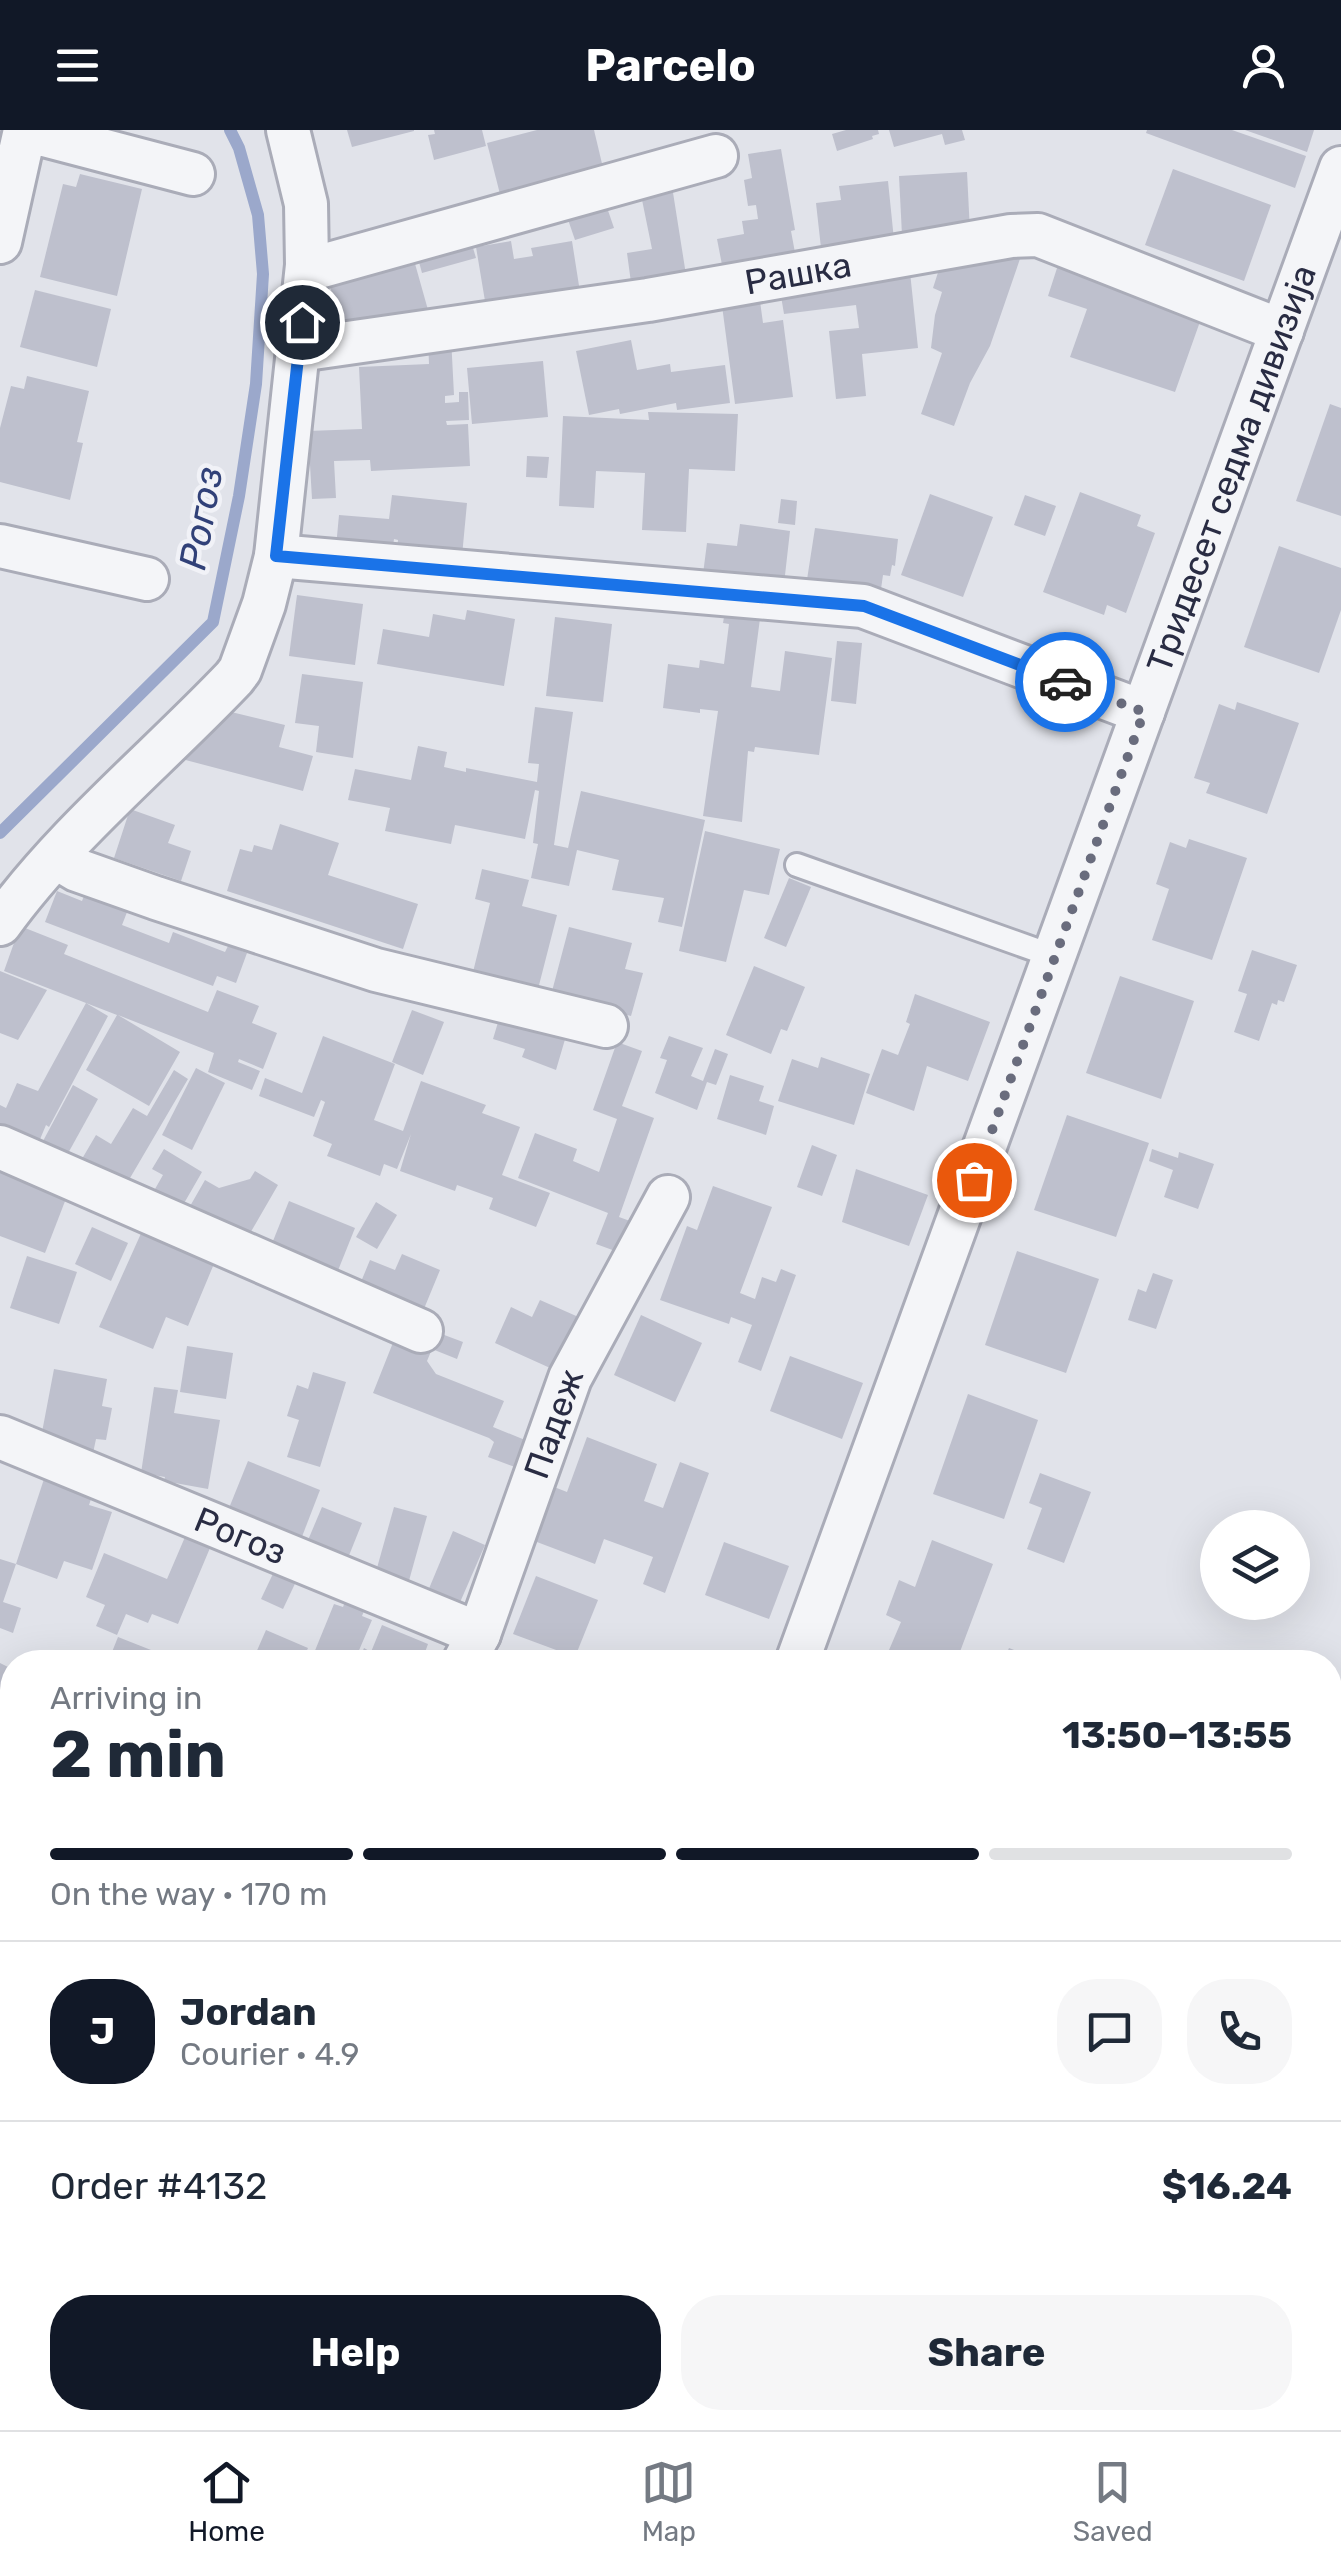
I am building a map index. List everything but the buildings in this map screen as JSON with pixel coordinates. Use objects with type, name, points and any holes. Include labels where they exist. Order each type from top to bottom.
[{"type":"street","points":[[0,242],[25,130],[193,174]]},
{"type":"street","points":[[0,924],[18,899],[240,670],[264,604],[276,556],[307,265],[306,204],[288,130]]},
{"type":"street","points":[[307,265],[322,266],[716,156]]},
{"type":"street","name":"Тридесет седма дивизија","points":[[801,1650],[1341,168]]},
{"type":"street","name":"Рашка","points":[[298,350],[648,300],[1038,234],[1282,331]]},
{"type":"street","points":[[0,546],[147,579]]},
{"type":"street","name":"Тридесет седма дивизија","points":[[276,556],[864,606],[1144,712]]},
{"type":"street","points":[[57,858],[77,870],[156,898],[376,970],[606,1026]]},
{"type":"street","points":[[0,1147],[421,1331]]},
{"type":"street","name":"Падеж","points":[[471,1648],[570,1378],[668,1196]]},
{"type":"street","name":"Рогоз","points":[[0,1437],[471,1648]]},
{"type":"lane","points":[[797,865],[1056,957]]},
{"type":"waterway","name":"Рогоз","points":[[0,833],[213,622],[239,496],[256,384],[263,274],[258,215],[230,130]]},
{"type":"way so far","points":[[974,1180],[1144,712],[1065,682]]},
{"type":"route","points":[[302,322],[276,556],[864,606],[1065,682]]}]
